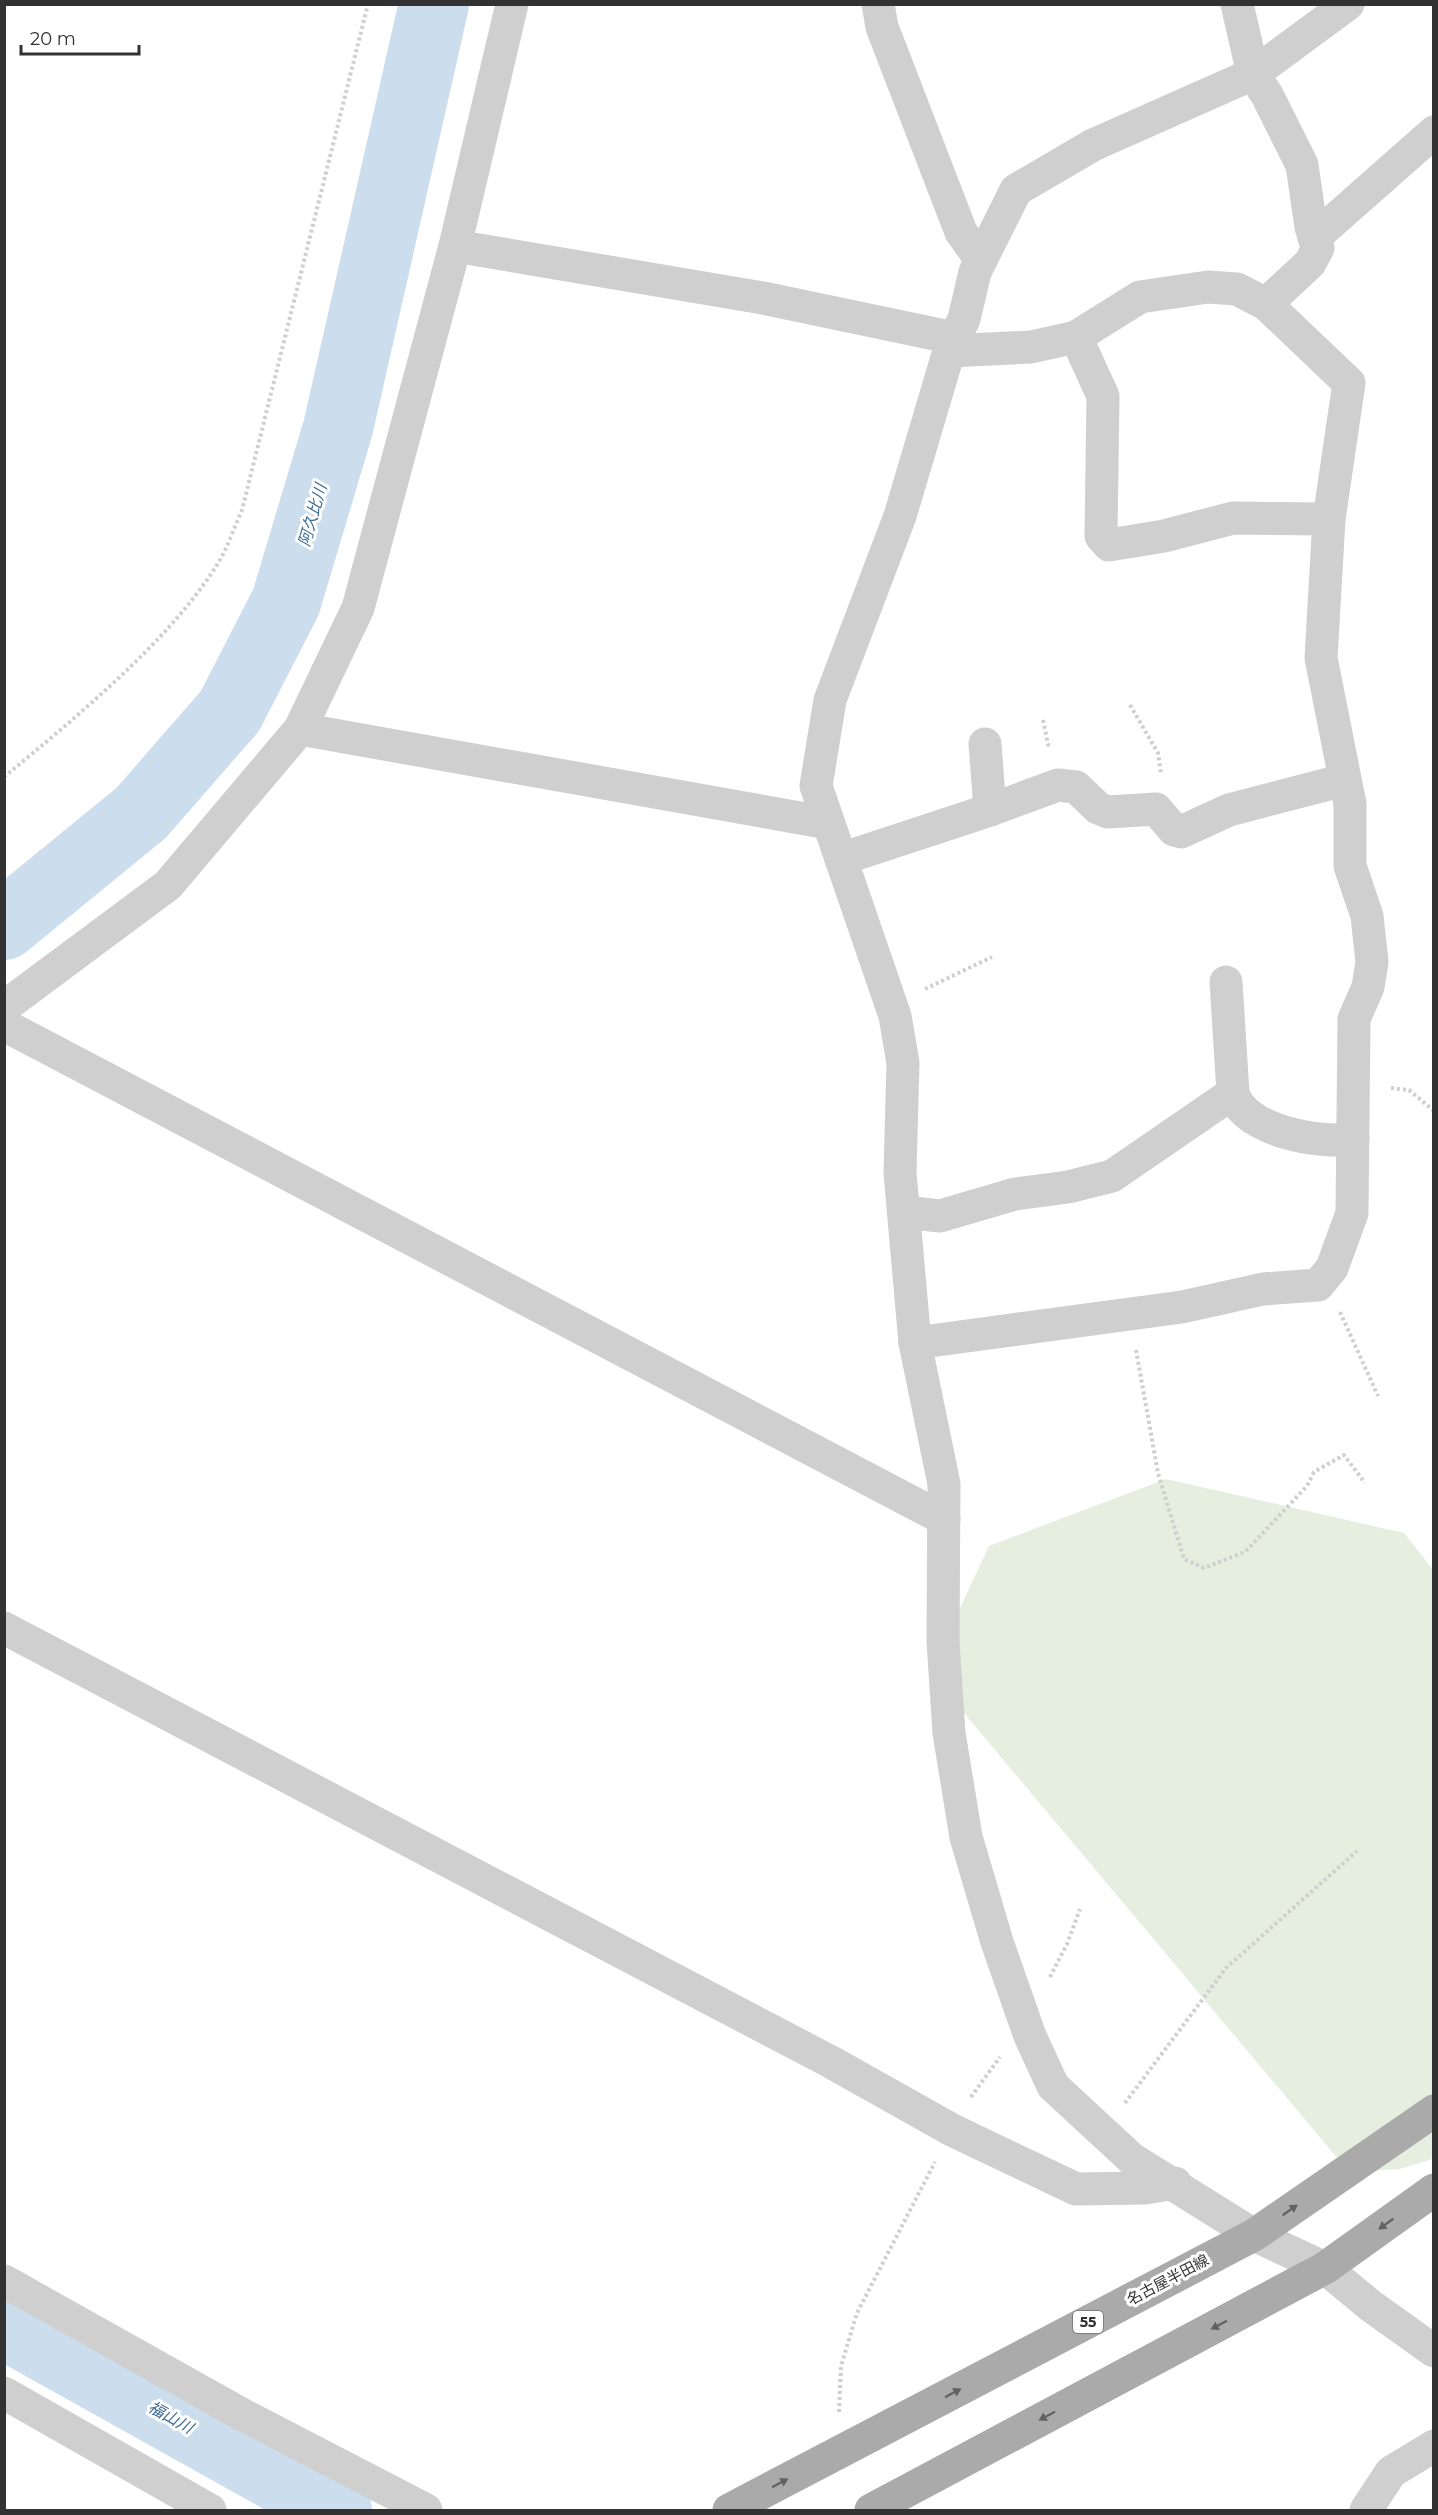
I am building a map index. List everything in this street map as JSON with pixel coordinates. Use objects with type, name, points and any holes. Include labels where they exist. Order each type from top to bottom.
[{"type":"main road","name":"名古屋半田線","points":[[729,2511],[1254,2235],[1434,2111]]},
{"type":"main road","points":[[871,2511],[1325,2268],[1434,2190]]},
{"type":"street","points":[[4,1007],[168,885],[300,729],[358,608],[455,246],[512,4]]},
{"type":"street","points":[[878,4],[882,27],[961,232],[981,260]]},
{"type":"street","points":[[1237,4],[1253,74],[1267,95],[1302,165],[1314,238],[1318,248],[1310,263],[1266,304]]},
{"type":"street","points":[[1348,4],[1253,74],[1093,145],[1016,190],[975,272],[964,319],[951,344],[900,516],[830,700],[816,786],[892,1005],[903,1063],[900,1173],[915,1343],[944,1484],[943,1641],[949,1733],[966,1837],[997,1942],[1025,2021],[1053,2086],[1132,2159],[1175,2183],[1254,2235],[1325,2268],[1371,2306],[1434,2351]]},
{"type":"street","points":[[1314,238],[1434,132]]},
{"type":"street","points":[[455,246],[763,298],[951,344],[1031,347],[1076,337],[1140,297],[1208,287],[1237,289],[1266,304],[1349,383],[1329,519],[1321,658],[1350,804],[1350,866],[1367,916],[1372,962],[1368,987],[1354,1019],[1352,1213],[1332,1268],[1318,1285],[1263,1288],[1182,1307],[915,1343]]},
{"type":"street","points":[[1076,337],[1103,396],[1101,536],[1109,545],[1164,536],[1233,518],[1329,519]]},
{"type":"street","points":[[300,729],[828,823]]},
{"type":"street","points":[[985,744],[990,810]]},
{"type":"street","points":[[841,859],[990,810],[1058,784],[1076,787],[1098,808],[1108,812],[1156,808],[1174,830],[1181,832],[1229,810],[1344,780]]},
{"type":"street","points":[[1226,982],[1233,1093],[1236,1105],[1245,1114],[1289,1133],[1336,1141],[1353,1139]]},
{"type":"street","points":[[4,1025],[944,1519]]},
{"type":"street","points":[[904,1212],[940,1216],[1015,1194],[1068,1186],[1112,1176],[1233,1093]]},
{"type":"street","points":[[4,1628],[831,2062],[952,2130],[1076,2189],[1145,2188],[1175,2183]]},
{"type":"street","points":[[4,2281],[243,2415],[426,2511]]},
{"type":"street","points":[[4,2393],[210,2511]]},
{"type":"street","points":[[1366,2511],[1391,2472],[1434,2446]]},
{"type":"path","points":[[4,777],[65,726],[137,658],[186,609],[217,566],[242,510],[368,4]]},
{"type":"path","points":[[1130,705],[1158,753],[1162,776],[1160,812]]},
{"type":"path","points":[[892,1005],[992,957]]},
{"type":"path","points":[[1354,1084],[1408,1090],[1434,1111]]},
{"type":"path","points":[[1321,1282],[1332,1293],[1378,1396]]},
{"type":"path","points":[[1129,1314],[1158,1473],[1184,1559],[1204,1568],[1245,1552],[1306,1486],[1314,1472],[1344,1455],[1365,1483]]},
{"type":"path","points":[[1103,2133],[1226,1968],[1357,1851]]},
{"type":"path","points":[[849,2447],[839,2413],[841,2366],[857,2313],[952,2130],[983,2076],[1004,2052],[1025,2021],[1030,2000],[1048,1981],[1067,1944],[1080,1910]]},
{"type":"shaded area","points":[[1166,1479],[1404,1533],[1434,1571],[1433,2159],[1399,2169],[1349,2172],[938,1682],[953,1623],[989,1546]]},
{"type":"waterway","name":"阿久比川","points":[[4,925],[141,813],[230,711],[286,602],[338,428],[434,4]]},
{"type":"waterway","name":"福山川","points":[[4,2324],[337,2510]]}]
